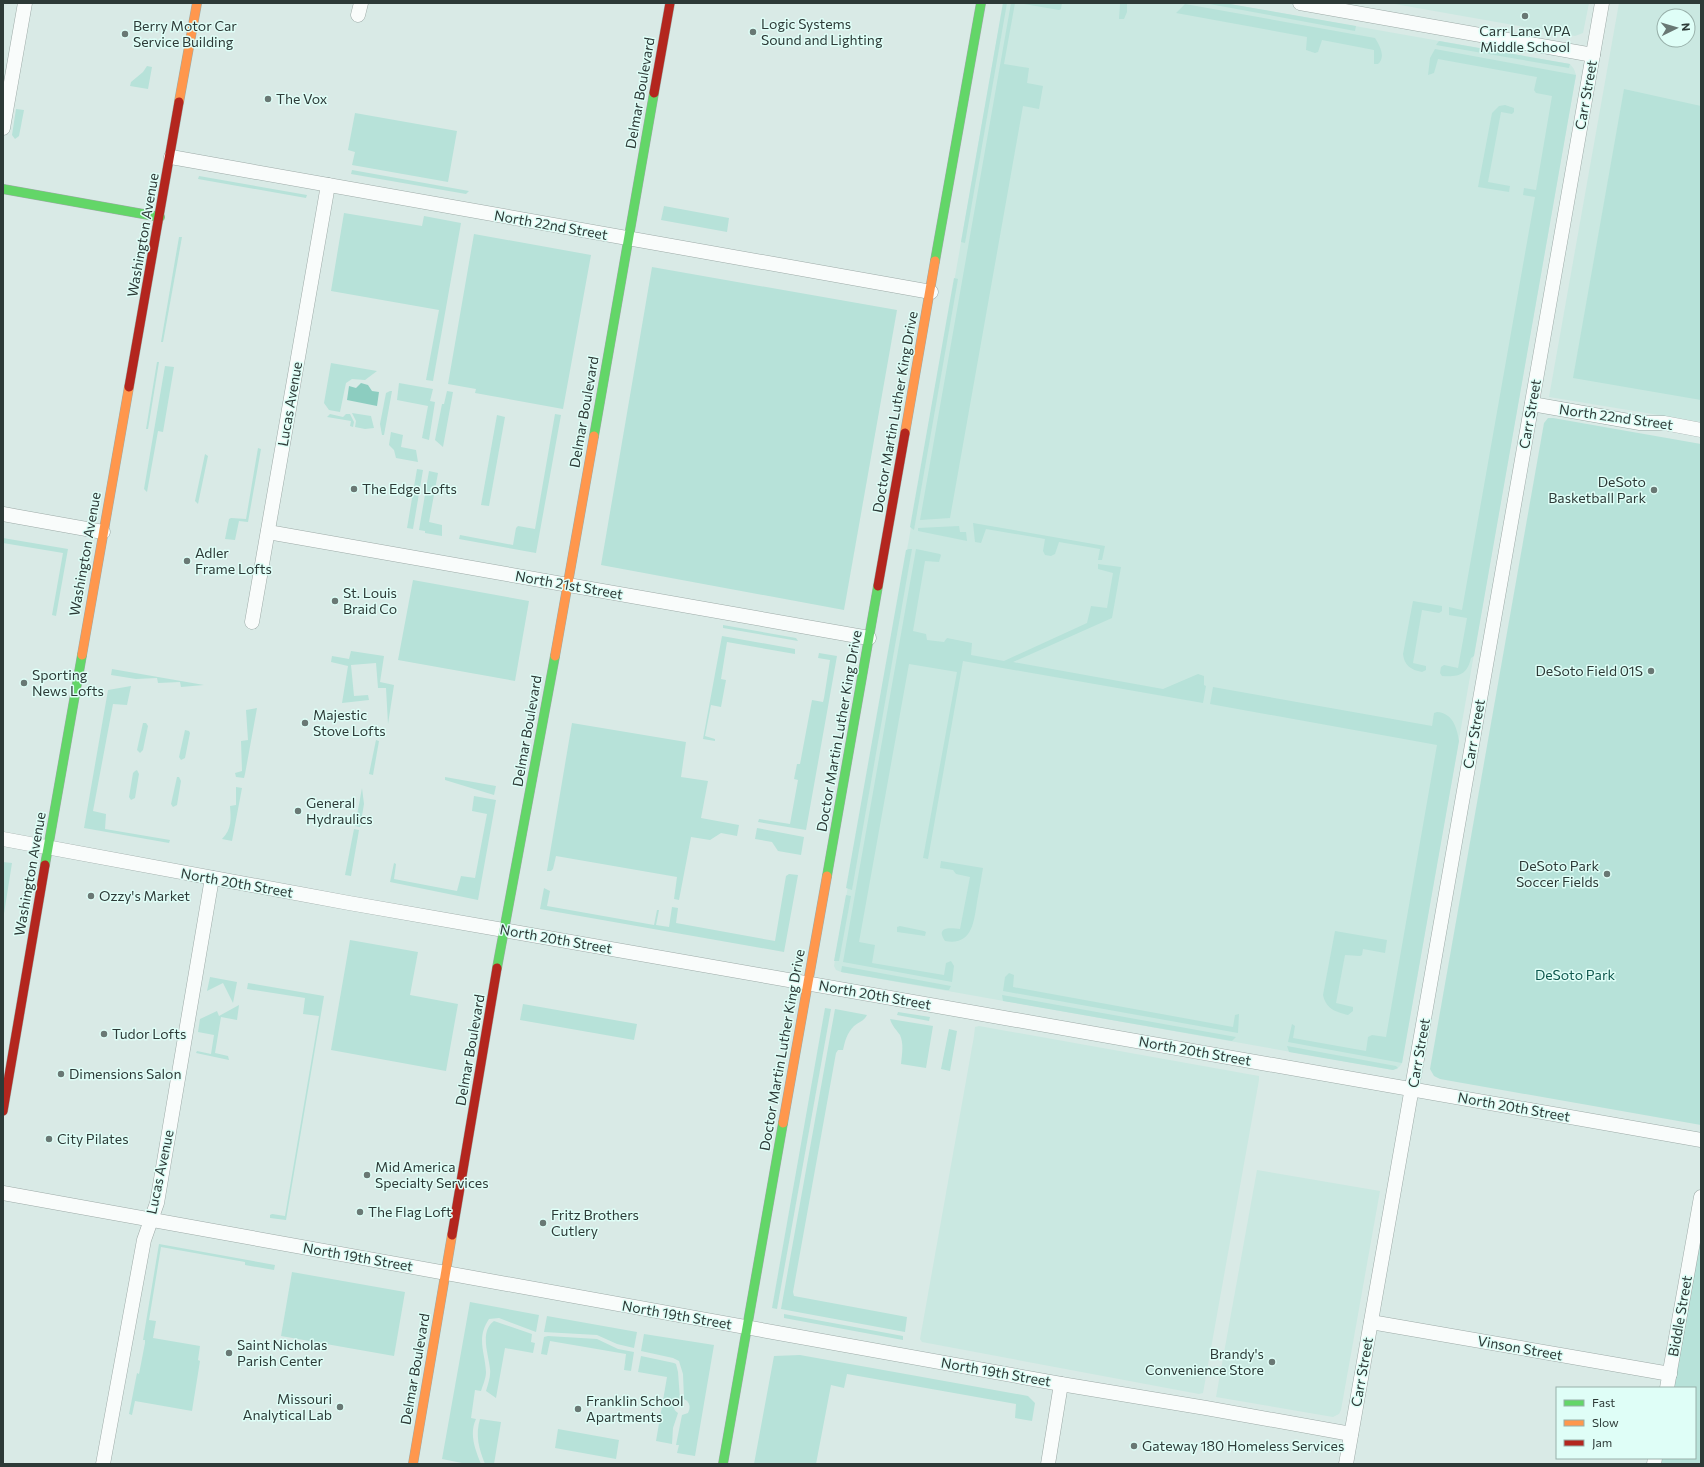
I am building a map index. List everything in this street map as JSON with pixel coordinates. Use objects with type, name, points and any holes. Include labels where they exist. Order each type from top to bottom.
[{"type":"main road","name":"Washington Avenue","points":[[3,1111],[103,532],[171,157],[197,3]]},
{"type":"main road","name":"Delmar Boulevard","points":[[413,1464],[504,930],[568,585],[670,3]]},
{"type":"main road","name":"Doctor Martin Luther King Drive","points":[[723,1464],[982,3]]},
{"type":"main road","points":[[3,190],[160,217]]},
{"type":"street","points":[[3,128],[25,3]]},
{"type":"street","points":[[1304,3],[1593,55]]},
{"type":"street","name":"Carr Street","points":[[1346,1464],[1602,3]]},
{"type":"street","name":"North 22nd Street","points":[[171,157],[931,292]]},
{"type":"street","name":"Lucas Avenue","points":[[252,622],[328,186]]},
{"type":"street","name":"North 22nd Street","points":[[1532,404],[1640,423],[1664,423],[1701,430]]},
{"type":"street","points":[[3,514],[103,532]]},
{"type":"street","name":"North 21st Street","points":[[268,532],[869,638]]},
{"type":"street","name":"North 20th Street","points":[[3,839],[504,930],[1701,1140]]},
{"type":"street","name":"Lucas Avenue","points":[[103,1464],[144,1240],[157,1203],[212,878]]},
{"type":"street","name":"North 19th Street","points":[[3,1193],[1062,1384],[1351,1434]]},
{"type":"street","name":"Biddle Street","points":[[1668,1381],[1701,1197]]},
{"type":"street","name":"Vinson Street","points":[[1371,1322],[1668,1381]]},
{"type":"street","points":[[1048,1464],[1062,1384]]},
{"type":"shaded area","points":[[1003,3],[1224,3],[1570,64],[1574,69],[1576,75],[1402,1063],[1397,1069],[1393,1070],[841,972],[836,970],[834,966]]},
{"type":"shaded area","name":"Carr Lane VPA Middle School","points":[[1389,3],[1589,3],[1583,33],[1575,36]]},
{"type":"shaded area","points":[[1619,3],[1701,3],[1701,422],[1549,397]]},
{"type":"shaded area","points":[[361,383],[368,385],[372,391],[379,392],[377,406],[347,400],[349,386],[356,388]]},
{"type":"shaded area","points":[[979,1026],[1259,1076],[1203,1393],[1199,1394],[922,1342],[920,1339],[975,1027]]},
{"type":"shaded area","points":[[1257,1170],[1380,1191],[1341,1410],[1339,1414],[1333,1417],[1216,1397]]},
{"type":"green space","points":[[1003,3],[1007,3],[965,243],[961,242]]},
{"type":"green space","points":[[1011,3],[1015,3],[1004,64],[1029,68],[1027,83],[1043,86],[1039,109],[1023,106],[950,518],[920,520]]},
{"type":"green space","points":[[1018,3],[1062,3],[1061,9],[1059,10]]},
{"type":"green space","points":[[1116,3],[1127,3],[1127,12],[1124,19],[1119,19],[1120,4]]},
{"type":"green space","points":[[1204,3],[1224,3],[1356,26],[1355,31]]},
{"type":"green space","points":[[1185,4],[1375,38],[1380,48],[1382,58],[1378,64],[1374,64],[1374,50],[1322,40],[1318,52],[1315,53],[1306,50],[1307,37],[1176,13]]},
{"type":"green space","points":[[1439,41],[1570,64],[1569,68],[1436,45]]},
{"type":"green space","points":[[1435,49],[1576,75],[1474,656],[1471,658],[1465,671],[1461,674],[1453,676],[1442,676],[1440,673],[1441,667],[1444,665],[1458,668],[1467,618],[1449,615],[1449,607],[1462,610],[1535,197],[1523,195],[1524,188],[1536,190],[1552,96],[1536,93],[1534,90],[1537,77],[1438,59],[1434,73],[1428,75],[1430,58]]},
{"type":"green space","points":[[147,66],[152,67],[148,89],[130,86],[131,82],[143,72]]},
{"type":"green space","points":[[1624,89],[1701,106],[1701,400],[1573,378]]},
{"type":"green space","points":[[1505,105],[1514,108],[1514,112],[1512,114],[1501,112],[1488,182],[1510,186],[1509,192],[1478,187],[1492,113],[1499,106]]},
{"type":"green space","points":[[16,109],[24,110],[19,136],[15,139],[12,135]]},
{"type":"green space","points":[[355,113],[457,131],[448,182],[352,165],[355,152],[348,150]]},
{"type":"green space","points":[[352,170],[469,191],[466,194],[351,174]]},
{"type":"green space","points":[[199,176],[307,195],[306,198],[198,179]]},
{"type":"green space","points":[[664,206],[729,218],[727,232],[661,220]]},
{"type":"green space","points":[[344,213],[422,226],[424,216],[461,223],[433,381],[426,380],[439,310],[331,291]]},
{"type":"green space","points":[[474,234],[591,255],[563,409],[475,393],[476,389],[448,384]]},
{"type":"green space","points":[[179,237],[182,237],[163,342],[161,342]]},
{"type":"green space","points":[[652,267],[897,310],[844,610],[601,565]]},
{"type":"green space","points":[[954,278],[958,279],[914,530],[910,527]]},
{"type":"green space","points":[[157,362],[159,362],[148,429],[146,429]]},
{"type":"green space","points":[[331,363],[377,371],[365,380],[352,379],[346,383],[340,412],[329,410],[324,403]]},
{"type":"green space","points":[[165,366],[174,367],[163,432],[158,431],[147,492],[144,489]]},
{"type":"green space","points":[[399,383],[433,389],[430,401],[435,402],[429,440],[422,438],[428,406],[397,400]]},
{"type":"green space","points":[[392,391],[384,435],[382,435],[380,424],[386,393]]},
{"type":"green space","points":[[447,391],[453,392],[443,447],[435,440],[442,404],[444,404]]},
{"type":"green space","points":[[352,413],[371,416],[374,428],[365,429],[355,427],[356,421]]},
{"type":"green space","points":[[330,414],[343,417],[346,414],[350,414],[354,422],[353,427],[350,426],[351,421],[327,417]]},
{"type":"green space","points":[[555,414],[561,415],[536,553],[459,539],[460,535],[513,545],[516,528],[518,526],[535,529]]},
{"type":"green space","points":[[497,415],[505,417],[489,506],[481,505]]},
{"type":"green space","name":"DeSoto Park","points":[[1548,418],[1701,444],[1701,1125],[1440,1079],[1434,1076],[1430,1069],[1544,423]]},
{"type":"green space","points":[[391,432],[403,435],[401,447],[416,450],[418,462],[396,458],[394,450],[389,445]]},
{"type":"green space","points":[[258,448],[261,449],[248,522],[239,521],[235,540],[225,539],[229,519],[246,519]]},
{"type":"green space","points":[[205,454],[208,456],[198,504],[195,501]]},
{"type":"green space","points":[[417,469],[423,470],[413,529],[407,528]]},
{"type":"green space","points":[[429,471],[438,473],[429,522],[442,525],[442,536],[425,533],[425,531],[419,530]]},
{"type":"green space","points":[[973,523],[1105,546],[1102,560],[1098,560],[1100,549],[1059,542],[1055,554],[1051,556],[1045,555],[1043,551],[1045,539],[986,529],[981,543],[975,542]]},
{"type":"green space","points":[[959,526],[960,532],[966,532],[967,541],[918,531],[918,528]]},
{"type":"green space","points":[[3,538],[68,549],[56,616],[52,615],[63,553],[3,543]]},
{"type":"green space","points":[[912,549],[852,890],[846,888],[906,550]]},
{"type":"green space","points":[[916,549],[941,555],[939,562],[925,561],[913,631],[926,634],[927,640],[944,642],[947,638],[972,643],[971,655],[1004,661],[1087,623],[1091,606],[1107,608],[1113,573],[1098,569],[1098,564],[1121,567],[1112,618],[1013,662],[1163,689],[1198,674],[1204,676],[1204,685],[1206,686],[1203,703],[963,661],[928,859],[923,858],[957,672],[909,664],[859,942],[875,945],[872,963],[944,975],[946,963],[951,961],[954,966],[952,982],[843,962]]},
{"type":"green space","points":[[413,580],[529,601],[515,681],[398,660]]},
{"type":"green space","points":[[1413,601],[1442,606],[1442,611],[1439,613],[1422,610],[1413,663],[1426,666],[1426,670],[1422,672],[1409,666],[1405,661],[1403,654]]},
{"type":"green space","points":[[723,625],[796,638],[798,641],[723,628]]},
{"type":"green space","points":[[722,636],[795,649],[795,654],[727,642],[721,679],[726,680],[721,707],[711,705],[705,736],[715,739],[715,741],[703,739]]},
{"type":"green space","points":[[351,651],[384,656],[380,682],[394,685],[388,724],[386,688],[378,688],[376,663],[351,665],[354,696],[368,695],[369,700],[342,703],[348,666],[331,662],[332,656],[349,659]]},
{"type":"green space","points":[[819,653],[837,656],[806,830],[758,822],[759,819],[790,824],[798,780],[794,779],[797,764],[800,764],[812,700],[823,702],[824,698],[830,660],[818,658]]},
{"type":"green space","points":[[112,669],[204,685],[181,687],[180,682],[158,683],[157,678],[136,679],[111,675]]},
{"type":"green space","points":[[131,686],[127,705],[113,704],[93,811],[106,814],[105,829],[170,840],[169,843],[84,828],[108,690]]},
{"type":"green space","points":[[1213,687],[1432,726],[1434,713],[1437,712],[1447,715],[1453,722],[1459,741],[1402,1063],[1288,1042],[1292,1024],[1295,1026],[1293,1038],[1366,1051],[1368,1037],[1372,1035],[1386,1037],[1437,745],[1210,704]]},
{"type":"green space","points":[[257,708],[244,778],[236,777],[235,773],[242,771],[241,741],[248,740],[246,710]]},
{"type":"green space","points":[[143,723],[146,723],[148,726],[143,750],[140,753],[137,750]]},
{"type":"green space","points":[[572,723],[686,742],[681,777],[708,781],[701,818],[739,825],[737,836],[721,833],[710,840],[691,837],[679,900],[674,899],[677,877],[556,856],[553,869],[551,871],[547,871]]},
{"type":"green space","points":[[185,730],[189,731],[190,733],[185,758],[181,760],[179,757]]},
{"type":"green space","points":[[376,740],[379,741],[373,775],[369,774]]},
{"type":"green space","points":[[137,770],[139,774],[135,798],[131,800],[129,797],[133,773]]},
{"type":"green space","points":[[177,777],[179,777],[181,781],[177,805],[173,807],[171,804]]},
{"type":"green space","points":[[445,777],[496,786],[494,795],[445,780]]},
{"type":"green space","points":[[236,787],[242,788],[232,841],[222,839],[228,831],[231,820],[230,806],[236,805]]},
{"type":"green space","points":[[362,788],[364,804],[360,827],[355,826]]},
{"type":"green space","points":[[474,796],[496,800],[478,900],[390,882],[394,863],[396,864],[394,879],[457,891],[461,876],[475,878],[487,814],[472,811]]},
{"type":"green space","points":[[757,828],[804,837],[801,855],[778,851],[772,842],[755,839]]},
{"type":"green space","points":[[354,829],[359,830],[351,876],[345,875]]},
{"type":"green space","points":[[941,861],[983,868],[973,924],[966,936],[961,940],[954,942],[945,941],[942,933],[945,929],[960,929],[970,877],[956,874],[953,870],[940,868]]},
{"type":"green space","points":[[3,862],[12,863],[3,920]]},
{"type":"green space","points":[[789,874],[798,875],[784,952],[540,909],[544,888],[550,891],[547,906],[654,925],[657,910],[659,910],[656,925],[669,927],[672,907],[678,908],[676,923],[775,941],[786,876]]},
{"type":"green space","points":[[846,895],[851,896],[839,961],[834,961]]},
{"type":"green space","points":[[900,926],[924,931],[926,932],[925,936],[897,932],[897,927]]},
{"type":"green space","points":[[1335,931],[1387,940],[1385,953],[1363,949],[1362,955],[1360,956],[1345,955],[1336,1003],[1353,1007],[1353,1011],[1348,1015],[1329,1007],[1324,1000],[1323,995]]},
{"type":"green space","points":[[350,940],[418,952],[410,995],[458,1004],[446,1071],[331,1050]]},
{"type":"green space","points":[[842,966],[951,986],[949,990],[946,990],[841,972]]},
{"type":"green space","points":[[1009,973],[1014,975],[1013,987],[1233,1027],[1235,1015],[1239,1014],[1238,1033],[1003,991],[1005,977]]},
{"type":"green space","points":[[210,977],[237,982],[233,1003],[223,983],[207,991]]},
{"type":"green space","points":[[248,983],[324,996],[286,1220],[270,1218],[270,1215],[285,1216],[319,1016],[303,1014],[305,998],[247,989]]},
{"type":"green space","points":[[1002,995],[1236,1037],[1232,1041],[1003,1001]]},
{"type":"green space","points":[[523,1004],[637,1024],[634,1040],[520,1020]]},
{"type":"green space","points":[[239,1005],[237,1020],[221,1017],[215,1053],[228,1056],[229,1060],[196,1053],[197,1051],[211,1054],[214,1035],[198,1032],[200,1019],[217,1011],[219,1016]]},
{"type":"green space","points":[[825,1008],[831,1009],[777,1309],[772,1308]]},
{"type":"green space","points":[[835,1009],[867,1015],[850,1031],[843,1050],[838,1050],[836,1053],[793,1292],[794,1296],[907,1317],[905,1332],[781,1309]]},
{"type":"green space","points":[[898,1012],[930,1017],[929,1021],[897,1015]]},
{"type":"green space","points":[[890,1019],[933,1026],[926,1068],[901,1064],[902,1042],[900,1035]]},
{"type":"green space","points":[[949,1029],[957,1031],[950,1071],[941,1069]]},
{"type":"green space","points":[[1287,1046],[1396,1066],[1398,1068],[1393,1070],[1289,1052]]},
{"type":"green space","points":[[1701,1237],[1701,1464],[1661,1464],[1662,1459],[1696,1459],[1696,1387],[1674,1387]]},
{"type":"green space","points":[[159,1244],[275,1265],[274,1270],[245,1265],[245,1262],[161,1247],[149,1320],[156,1321],[153,1338],[200,1346],[198,1360],[200,1361],[192,1411],[135,1401],[132,1415],[129,1414],[137,1373],[139,1374],[145,1343],[145,1340],[143,1340]]},
{"type":"green space","points":[[292,1272],[405,1292],[394,1356],[281,1336]]},
{"type":"green space","points":[[470,1302],[539,1315],[536,1332],[499,1318],[489,1319],[485,1326],[482,1345],[486,1374],[481,1391],[475,1390],[471,1418],[476,1419],[473,1436],[481,1464],[467,1464],[442,1459]]},
{"type":"green space","points":[[784,1314],[903,1336],[903,1340],[784,1318]]},
{"type":"green space","points":[[547,1316],[637,1332],[634,1348],[617,1344],[597,1335],[544,1332]]},
{"type":"green space","points":[[494,1321],[532,1334],[531,1342],[535,1343],[533,1353],[505,1348],[496,1398],[486,1391],[490,1372],[486,1337],[489,1326]]},
{"type":"green space","points":[[644,1334],[714,1345],[695,1456],[677,1453],[679,1445],[676,1445],[682,1415],[688,1413],[690,1407],[689,1403],[684,1399],[683,1374],[679,1361],[673,1358],[641,1351]]},
{"type":"green space","points":[[544,1337],[597,1339],[618,1349],[634,1352],[631,1371],[624,1370],[626,1354],[550,1341],[547,1355],[541,1354]]},
{"type":"green space","points":[[800,1355],[1028,1396],[1035,1403],[1032,1421],[1015,1418],[1016,1404],[847,1374],[844,1388],[831,1385],[816,1464],[754,1464],[774,1356]]},
{"type":"green space","points":[[641,1356],[676,1364],[680,1399],[675,1401],[674,1405],[674,1409],[678,1413],[673,1428],[672,1444],[656,1441],[667,1377],[638,1372]]},
{"type":"green space","points":[[480,1419],[501,1422],[494,1464],[485,1464],[481,1453],[478,1442]]},
{"type":"green space","points":[[558,1429],[619,1440],[616,1459],[555,1448]]},
{"type":"traffic: fast","points":[[935,261],[981,3]]},
{"type":"traffic: fast","points":[[594,436],[654,93]]},
{"type":"traffic: fast","points":[[3,189],[160,217]]},
{"type":"traffic: fast","points":[[827,876],[878,586]]},
{"type":"traffic: fast","points":[[45,865],[82,655]]},
{"type":"traffic: fast","points":[[497,968],[555,656]]},
{"type":"traffic: fast","points":[[723,1464],[783,1123]]},
{"type":"traffic: slow","points":[[179,102],[197,3]]},
{"type":"traffic: slow","points":[[905,433],[935,261]]},
{"type":"traffic: slow","points":[[82,655],[129,387]]},
{"type":"traffic: slow","points":[[555,656],[594,436]]},
{"type":"traffic: slow","points":[[783,1123],[827,876]]},
{"type":"traffic: slow","points":[[413,1464],[452,1235]]},
{"type":"traffic: jam","points":[[654,93],[670,3]]},
{"type":"traffic: jam","points":[[129,387],[179,102]]},
{"type":"traffic: jam","points":[[878,586],[905,433]]},
{"type":"traffic: jam","points":[[3,1111],[45,865]]},
{"type":"traffic: jam","points":[[452,1235],[497,968]]},
{"type":"place","name":"Carr Lane VPA Middle School","points":[[1525,16]]},
{"type":"place","name":"Logic Systems Sound and Lighting","points":[[753,32]]},
{"type":"place","name":"Berry Motor Car Service Building","points":[[125,34]]},
{"type":"place","name":"The Vox","points":[[268,99]]},
{"type":"place","name":"The Edge Lofts","points":[[354,489]]},
{"type":"place","name":"DeSoto Basketball Park","points":[[1654,490]]},
{"type":"place","name":"Adler Frame Lofts","points":[[187,561]]},
{"type":"place","name":"St. Louis Braid Co","points":[[335,601]]},
{"type":"place","name":"DeSoto Field 01S","points":[[1651,671]]},
{"type":"place","name":"Sporting News Lofts","points":[[24,683]]},
{"type":"place","name":"Majestic Stove Lofts","points":[[305,723]]},
{"type":"place","name":"General Hydraulics","points":[[298,811]]},
{"type":"place","name":"DeSoto Park Soccer Fields","points":[[1607,874]]},
{"type":"place","name":"Ozzy's Market","points":[[91,896]]},
{"type":"place","name":"Tudor Lofts","points":[[104,1034]]},
{"type":"place","name":"Dimensions Salon","points":[[61,1074]]},
{"type":"place","name":"City Pilates","points":[[49,1139]]},
{"type":"place","name":"Mid America Specialty Services","points":[[367,1175]]},
{"type":"place","name":"The Flag Loft","points":[[360,1212]]},
{"type":"place","name":"Fritz Brothers Cutlery","points":[[543,1223]]},
{"type":"place","name":"Saint Nicholas Parish Center","points":[[229,1353]]},
{"type":"place","name":"Brandy's Convenience Store","points":[[1272,1362]]},
{"type":"place","name":"Missouri Analytical Lab","points":[[340,1407]]},
{"type":"place","name":"Franklin School Apartments","points":[[578,1409]]},
{"type":"place","name":"Gateway 180 Homeless Services","points":[[1134,1446]]}]
